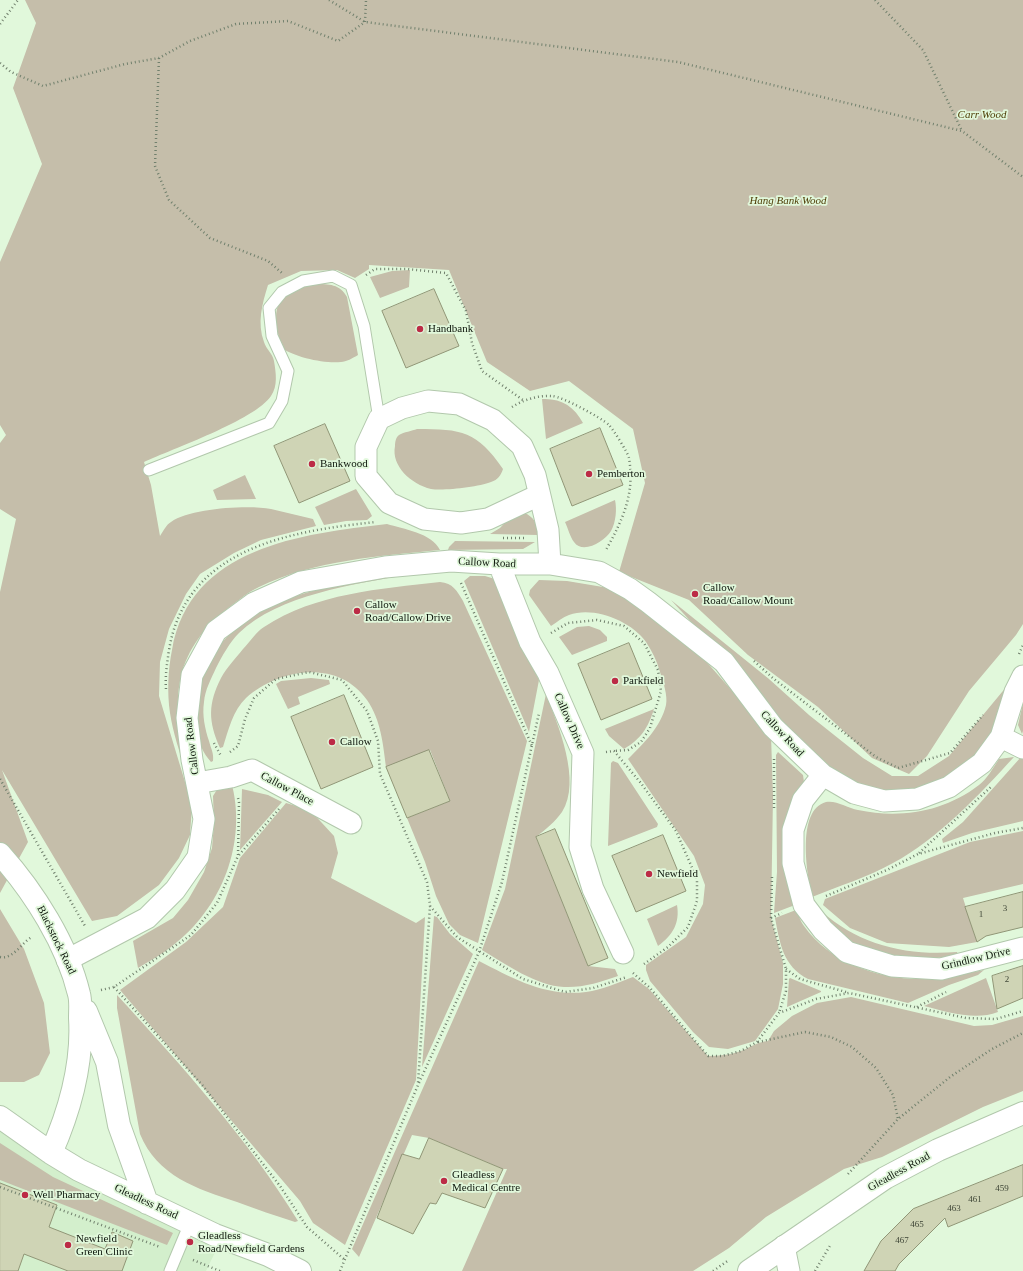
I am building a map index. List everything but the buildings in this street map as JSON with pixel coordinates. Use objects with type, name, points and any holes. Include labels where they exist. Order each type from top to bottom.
[{"type":"main road","name":"Blackstock Road","points":[[0,854],[18,874],[43,910],[67,960],[79,995],[82,1040],[76,1078],[64,1124],[51,1153]]},
{"type":"main road","points":[[79,995],[107,1062],[118,1125],[146,1203]]},
{"type":"main road","name":"Gleadless Road","points":[[0,1117],[51,1153],[79,1170],[215,1235],[268,1255],[300,1271]]},
{"type":"main road","name":"Gleadless Road","points":[[749,1271],[885,1178],[938,1150],[1022,1118]]},
{"type":"street","points":[[539,495],[488,520],[462,523],[424,519],[389,503],[366,476],[366,447],[379,419],[402,408],[428,401],[459,404],[493,420],[522,446],[535,475],[548,530],[550,564]]},
{"type":"street","name":"Callow Road","points":[[67,960],[147,918],[175,890],[198,857],[204,819],[192,760],[187,718],[192,674],[216,631],[254,603],[301,582],[384,567],[451,561],[499,564],[550,564],[599,572],[630,589],[724,662],[773,727],[823,775],[854,794],[884,801],[918,799],[949,787],[982,763],[1001,737],[1015,692],[1020,668]]},
{"type":"street","name":"Callow Drive","points":[[499,564],[530,642],[548,673],[583,753],[580,848],[593,889],[623,953]]},
{"type":"street","points":[[1001,737],[1023,748]]},
{"type":"street","name":"Callow Place","points":[[196,783],[231,777],[252,770],[352,823]]},
{"type":"street","name":"Grindlow Drive","points":[[823,775],[803,800],[793,830],[793,863],[804,905],[823,930],[847,952],[892,966],[941,968],[1023,948]]},
{"type":"street","points":[[784,1246],[789,1271]]},
{"type":"lane","points":[[149,470],[269,423],[282,400],[288,371],[272,336],[269,308],[282,292],[303,281],[333,276],[351,285],[364,326],[379,419]]},
{"type":"lane","points":[[170,1271],[176,1253],[190,1223]]},
{"type":"path","points":[[0,24],[18,0]]},
{"type":"path","points":[[329,0],[365,22],[678,62],[962,131],[1023,177]]},
{"type":"path","points":[[365,22],[366,0]]},
{"type":"path","points":[[875,0],[923,50],[962,131]]},
{"type":"path","points":[[0,63],[11,72],[43,86],[125,64],[159,58],[190,41],[236,24],[288,21],[338,41],[365,22]]},
{"type":"path","points":[[159,58],[155,166],[169,200],[210,238],[268,261],[296,285]]},
{"type":"path","points":[[351,285],[375,269],[407,269],[446,273],[466,311],[472,343],[482,371],[523,400]]},
{"type":"path","points":[[493,420],[523,400],[553,396],[582,408],[609,425],[628,457],[631,488],[620,524],[604,552],[588,571]]},
{"type":"path","points":[[451,561],[532,746]]},
{"type":"path","points":[[530,642],[568,623],[597,620],[624,626],[644,643],[658,670],[661,691],[650,728],[641,742],[628,750],[583,753]]},
{"type":"path","points":[[1020,668],[1023,645]]},
{"type":"path","points":[[752,660],[774,679],[876,757],[898,768],[950,753],[986,710]]},
{"type":"path","points":[[214,742],[222,759],[238,746],[245,719],[254,698],[276,679],[309,672],[342,680],[367,711],[378,741],[380,774],[427,882],[430,906],[418,1085]]},
{"type":"path","points":[[340,1271],[418,1085],[479,952],[502,882],[540,710]]},
{"type":"path","points":[[614,752],[640,782],[676,831],[697,879],[697,901],[688,927],[668,947],[642,966]]},
{"type":"path","points":[[231,777],[239,802],[238,856]]},
{"type":"path","points":[[0,779],[96,945]]},
{"type":"path","points":[[918,854],[993,785]]},
{"type":"path","points":[[79,995],[114,987],[191,935],[217,903],[238,856],[286,800],[297,793]]},
{"type":"path","points":[[771,918],[887,870],[918,854],[995,833],[1023,828]]},
{"type":"path","points":[[430,906],[457,936],[479,952],[523,979],[565,992],[593,988],[615,982],[634,974],[638,970]]},
{"type":"path","points":[[0,957],[4,958],[16,952],[26,940],[51,927]]},
{"type":"path","points":[[623,953],[634,974],[650,988],[708,1056],[722,1056],[741,1051],[757,1042],[805,1032],[831,1037],[852,1047],[876,1068],[893,1095],[898,1119]]},
{"type":"path","points":[[786,969],[800,979],[849,993],[966,1018],[996,1018],[1023,1011]]},
{"type":"path","points":[[114,987],[203,1086],[280,1186],[307,1228],[345,1260]]},
{"type":"path","points":[[757,1042],[779,1013],[816,999],[849,993]]},
{"type":"path","points":[[844,1177],[898,1119],[956,1073],[992,1049],[1023,1033]]},
{"type":"path","points":[[0,1187],[220,1271]]},
{"type":"path","points":[[713,1271],[731,1258]]},
{"type":"shaded area","points":[[0,1117],[222,1238],[206,1271],[0,1271]]},
{"type":"green space","name":"Hang Bank Wood","points":[[25,0],[1023,0],[1023,624],[1016,635],[969,691],[927,756],[909,774],[872,758],[818,707],[748,655],[689,600],[619,572],[645,483],[633,429],[569,381],[530,391],[487,362],[449,270],[369,265],[369,269],[355,278],[337,270],[301,271],[268,285],[264,299],[261,314],[262,335],[265,345],[273,358],[276,375],[276,384],[271,396],[262,405],[248,415],[231,424],[144,462],[151,485],[160,536],[171,522],[180,517],[205,511],[248,507],[271,509],[313,519],[316,526],[261,540],[234,553],[200,574],[186,594],[169,629],[160,662],[159,696],[192,805],[190,835],[179,858],[159,885],[117,916],[92,921],[2,770],[28,842],[0,893],[0,592],[16,519],[0,509],[0,443],[6,435],[0,425],[0,262],[42,164],[13,88],[36,23]]},
{"type":"green space","points":[[410,270],[409,287],[380,298],[370,277],[392,271]]},
{"type":"green space","points":[[315,284],[337,287],[341,289],[347,297],[358,355],[350,360],[343,362],[318,361],[302,357],[282,348],[276,324],[278,305],[290,292]]},
{"type":"green space","points":[[542,399],[555,400],[566,404],[575,412],[583,423],[546,439]]},
{"type":"green space","points":[[417,429],[446,430],[467,435],[485,447],[494,456],[503,469],[497,479],[485,484],[444,489],[431,489],[424,487],[416,483],[404,473],[399,467],[395,453],[396,438],[403,433]]},
{"type":"green space","points":[[245,475],[256,499],[217,500],[213,490]]},
{"type":"green space","points":[[356,489],[372,516],[367,520],[346,521],[324,525],[315,507]]},
{"type":"green space","points":[[615,500],[615,520],[608,535],[594,545],[588,547],[578,546],[570,535],[565,522]]},
{"type":"green space","points":[[516,514],[527,514],[532,518],[536,525],[538,535],[490,534],[500,528],[510,517]]},
{"type":"green space","points":[[387,524],[416,532],[431,539],[440,550],[371,557],[325,565],[280,578],[254,589],[245,595],[207,627],[190,652],[182,671],[178,692],[179,727],[186,772],[171,720],[168,697],[169,673],[172,650],[183,615],[201,588],[225,568],[254,552],[286,541],[320,533]]},
{"type":"green space","points":[[455,541],[535,542],[523,549],[448,550]]},
{"type":"green space","points":[[406,575],[341,587],[296,600],[274,609],[255,620],[239,633],[229,645],[218,663],[206,693],[203,707],[206,732],[213,753],[213,761],[211,762],[199,741],[197,727],[198,703],[206,669],[222,642],[246,621],[275,604],[307,592],[375,578]]},
{"type":"green space","points":[[470,576],[485,576],[495,579],[516,633],[539,680],[529,732],[464,581]]},
{"type":"green space","points":[[539,580],[567,581],[609,588],[637,602],[689,642],[771,735],[773,796],[771,918],[783,963],[783,984],[778,1009],[755,1041],[728,1049],[709,1047],[693,1032],[650,981],[646,970],[646,965],[686,937],[703,904],[705,885],[694,856],[628,759],[656,728],[664,713],[666,705],[665,688],[654,656],[646,642],[639,634],[622,622],[611,617],[589,612],[579,613],[562,618],[551,626],[529,595],[530,590]]},
{"type":"green space","points":[[440,582],[451,586],[457,591],[463,601],[527,741],[478,943],[460,935],[449,924],[436,896],[425,862],[407,818],[450,801],[430,750],[386,767],[381,732],[372,708],[367,700],[355,687],[341,678],[325,673],[308,672],[275,680],[246,698],[238,708],[223,747],[220,748],[213,729],[211,713],[214,696],[221,678],[243,649],[264,627],[305,607],[349,594]]},
{"type":"green space","points":[[671,600],[769,679],[809,715],[863,758],[892,776],[918,776],[949,756],[1007,686],[1000,727],[959,775],[921,792],[880,794],[854,788],[789,734],[728,662]]},
{"type":"green space","points":[[589,626],[600,630],[607,637],[607,641],[572,655],[559,637],[577,627]]},
{"type":"green space","points":[[311,678],[329,680],[330,684],[298,697],[300,704],[288,709],[276,684],[281,681]]},
{"type":"green space","points":[[546,694],[562,737],[569,769],[570,785],[568,799],[562,812],[536,837],[588,966],[615,969],[618,976],[578,987],[554,986],[532,979],[482,950],[505,889]]},
{"type":"green space","points":[[1023,703],[1023,731],[1022,734],[1018,725]]},
{"type":"green space","points":[[654,709],[643,732],[635,741],[624,749],[609,736],[605,729]]},
{"type":"green space","points":[[778,752],[803,775],[804,782],[795,905],[774,913],[777,872],[776,755]]},
{"type":"green space","points":[[1014,757],[958,815],[926,842],[874,873],[812,897],[806,859],[806,844],[810,817],[817,807],[826,802],[830,802],[874,813],[890,814],[921,811],[951,802],[965,794],[982,783],[999,759]]},
{"type":"green space","points":[[1021,757],[1023,757],[1023,821],[972,833],[943,843],[942,839],[963,822]]},
{"type":"green space","points":[[613,761],[618,763],[658,824],[657,827],[608,846],[611,763]]},
{"type":"green space","points":[[231,781],[235,804],[236,827],[233,850],[226,873],[217,894],[204,914],[189,931],[167,950],[138,968],[133,941],[173,918],[188,900],[204,872],[212,848],[214,823],[213,796],[218,788]]},
{"type":"green space","points":[[242,789],[268,795],[282,802],[240,850]]},
{"type":"green space","points":[[286,803],[310,810],[334,836],[338,853],[331,878],[416,923],[425,917],[416,1080],[345,1245],[313,1223],[300,1201],[120,990],[186,942],[223,907],[240,858]]},
{"type":"green space","points":[[1023,831],[1023,884],[963,898],[977,942],[949,947],[887,943],[850,928],[823,905],[825,899],[970,842]]},
{"type":"green space","points":[[677,905],[678,911],[674,928],[668,937],[658,946],[647,919]]},
{"type":"green space","points":[[0,909],[24,949],[44,1003],[50,1053],[39,1075],[24,1082],[0,1082]]},
{"type":"green space","points":[[796,910],[801,922],[814,939],[841,959],[871,972],[904,978],[928,979],[984,970],[978,975],[949,985],[908,1003],[808,979],[793,968],[788,961],[781,945],[775,918]]},
{"type":"green space","points":[[821,911],[836,923],[851,932],[884,946],[920,952],[957,952],[958,955],[930,959],[886,955],[845,940]]},
{"type":"green space","points":[[434,916],[437,917],[450,934],[473,954],[422,1067]]},
{"type":"green space","points":[[479,961],[518,980],[557,992],[571,993],[592,991],[633,977],[649,989],[708,1056],[741,1051],[768,1041],[774,1031],[792,1016],[817,1003],[851,997],[974,1026],[992,1025],[1023,1016],[1023,1091],[983,1107],[882,1157],[844,1169],[766,1217],[729,1248],[693,1271],[462,1271],[507,1169],[503,1169],[429,1138],[412,1135],[359,1257],[352,1249]]},
{"type":"green space","points":[[790,978],[821,991],[821,992],[787,1007]]},
{"type":"green space","points":[[986,978],[998,1012],[989,1015],[971,1016],[951,1013],[924,1006]]},
{"type":"green space","points":[[117,995],[190,1076],[236,1132],[279,1191],[298,1221],[295,1222],[207,1192],[180,1179],[157,1161],[147,1148],[140,1134],[117,1008]]},
{"type":"green space","points":[[0,1143],[53,1177],[173,1233],[167,1245],[0,1180]]},
{"type":"place","name":"Handbank","points":[[420,329]]},
{"type":"place","name":"Bankwood","points":[[312,464]]},
{"type":"place","name":"Pemberton","points":[[589,474]]},
{"type":"place","name":"Callow Road/Callow Mount","points":[[695,594]]},
{"type":"place","name":"Callow Road/Callow Drive","points":[[357,611]]},
{"type":"place","name":"Parkfield","points":[[615,681]]},
{"type":"place","name":"Callow","points":[[332,742]]},
{"type":"place","name":"Newfield","points":[[649,874]]},
{"type":"place","name":"Gleadless Medical Centre","points":[[444,1181]]},
{"type":"place","name":"Well Pharmacy","points":[[25,1195]]},
{"type":"place","name":"Gleadless Road/Newfield Gardens","points":[[190,1242]]},
{"type":"place","name":"Newfield Green Clinic","points":[[68,1245]]},
{"type":"park label","name":"Carr Wood","points":[[982,115]]}]
